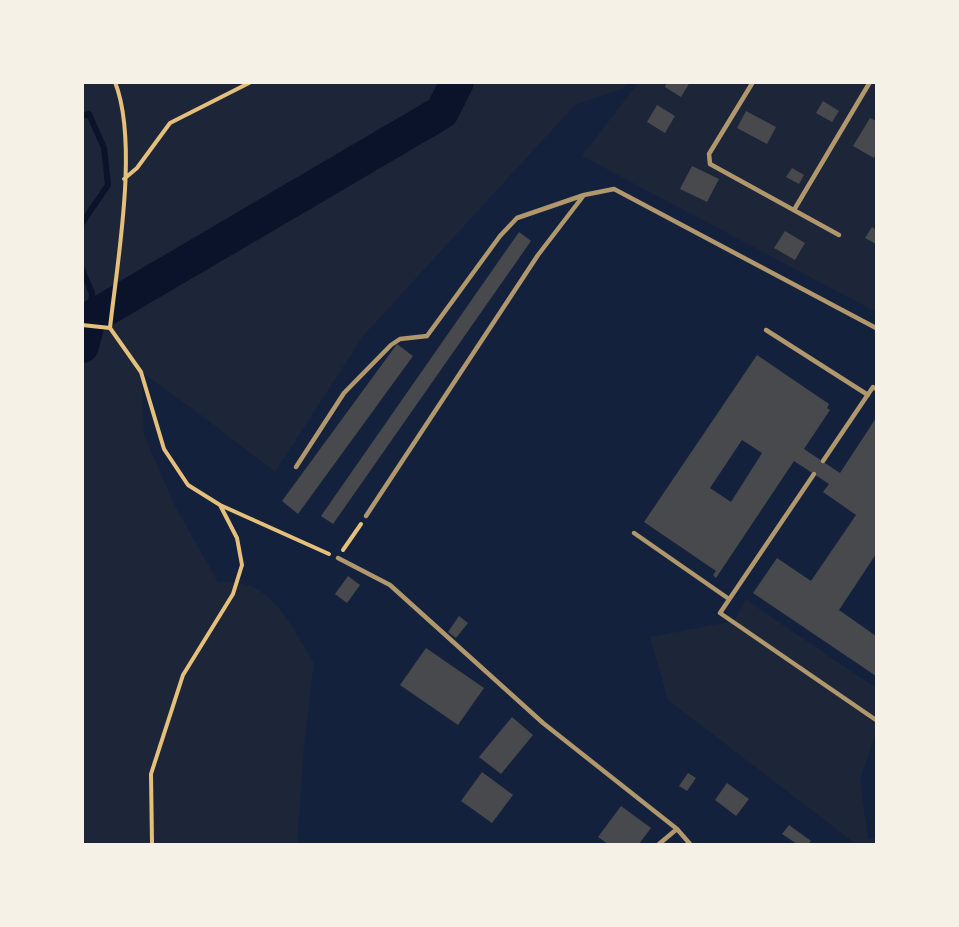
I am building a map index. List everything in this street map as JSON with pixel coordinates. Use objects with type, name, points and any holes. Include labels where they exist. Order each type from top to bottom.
[{"type":"lane","points":[[753,82],[709,154],[710,164],[839,235]]},
{"type":"lane","points":[[794,210],[870,82]]},
{"type":"lane","points":[[297,467],[344,393],[391,345],[400,339],[427,336],[500,236],[517,218],[584,195],[614,189],[876,327]]},
{"type":"lane","points":[[366,516],[538,255],[584,195]]},
{"type":"lane","points":[[766,330],[868,394]]},
{"type":"lane","points":[[823,461],[873,387],[876,389]]},
{"type":"lane","points":[[814,474],[720,613],[876,720]]},
{"type":"lane","points":[[634,533],[729,600]]},
{"type":"lane","points":[[338,558],[390,585],[543,723],[677,829],[690,844]]},
{"type":"lane","points":[[659,844],[677,829]]},
{"type":"path","points":[[115,82],[121,98],[125,133],[123,217],[110,328],[141,372],[164,449],[188,485],[220,505],[338,558],[366,516]]},
{"type":"path","points":[[124,179],[137,168],[170,123],[251,82]]},
{"type":"path","points":[[82,325],[110,328]]},
{"type":"path","points":[[152,844],[150,774],[183,675],[232,594],[242,565],[237,538],[220,505]]},
{"type":"shaded area","points":[[82,83],[628,83],[622,89],[575,105],[363,336],[275,472],[141,372],[144,435],[176,508],[218,582],[237,582],[253,587],[266,595],[287,618],[314,662],[304,746],[297,844],[83,844]]},
{"type":"shaded area","points":[[638,83],[876,83],[876,312],[582,156]]},
{"type":"shaded area","points":[[746,600],[876,688],[876,733],[860,780],[868,839],[876,838],[876,844],[856,844],[668,700],[650,637],[734,621]]},
{"type":"building","points":[[667,82],[690,82],[681,97],[665,87]]},
{"type":"building","points":[[823,101],[839,111],[832,122],[816,113]]},
{"type":"building","points":[[657,105],[675,116],[665,133],[647,122]]},
{"type":"building","points":[[746,111],[776,127],[767,144],[737,128]]},
{"type":"building","points":[[870,118],[876,121],[874,158],[853,146]]},
{"type":"building","points":[[692,166],[719,179],[707,202],[680,189]]},
{"type":"building","points":[[792,168],[804,175],[799,184],[786,177]]},
{"type":"building","points":[[872,227],[876,230],[876,244],[865,238]]},
{"type":"building","points":[[785,231],[805,243],[795,260],[774,248]]},
{"type":"building","points":[[519,232],[531,241],[333,524],[321,516]]},
{"type":"building","points":[[397,344],[413,356],[298,514],[282,501]]},
{"type":"building","points":[[757,355],[829,404],[827,408],[830,410],[804,449],[840,473],[876,418],[876,554],[839,610],[876,636],[876,676],[753,593],[777,558],[811,581],[856,515],[823,492],[829,484],[794,461],[716,578],[713,575],[716,571],[644,522]],"holes":[[[742,440],[762,453],[731,502],[710,488]]]},
{"type":"building","points":[[348,576],[360,585],[347,603],[335,594]]},
{"type":"building","points":[[459,616],[468,623],[456,638],[448,632]]},
{"type":"building","points":[[426,648],[484,688],[458,725],[400,685]]},
{"type":"building","points":[[512,717],[533,735],[501,774],[479,757]]},
{"type":"building","points":[[482,772],[513,795],[492,823],[461,801]]},
{"type":"building","points":[[688,773],[696,778],[687,791],[679,786]]},
{"type":"building","points":[[727,783],[749,799],[736,816],[715,800]]},
{"type":"building","points":[[621,806],[651,828],[639,844],[608,844],[598,837]]},
{"type":"building","points":[[789,825],[811,841],[808,844],[797,844],[782,834]]},
{"type":"waterway","points":[[82,346],[89,319],[442,112],[457,82]]},
{"type":"waterway","points":[[82,116],[89,114],[104,148],[108,185],[82,223]]},
{"type":"waterway","points":[[82,269],[92,293],[89,319]]}]
